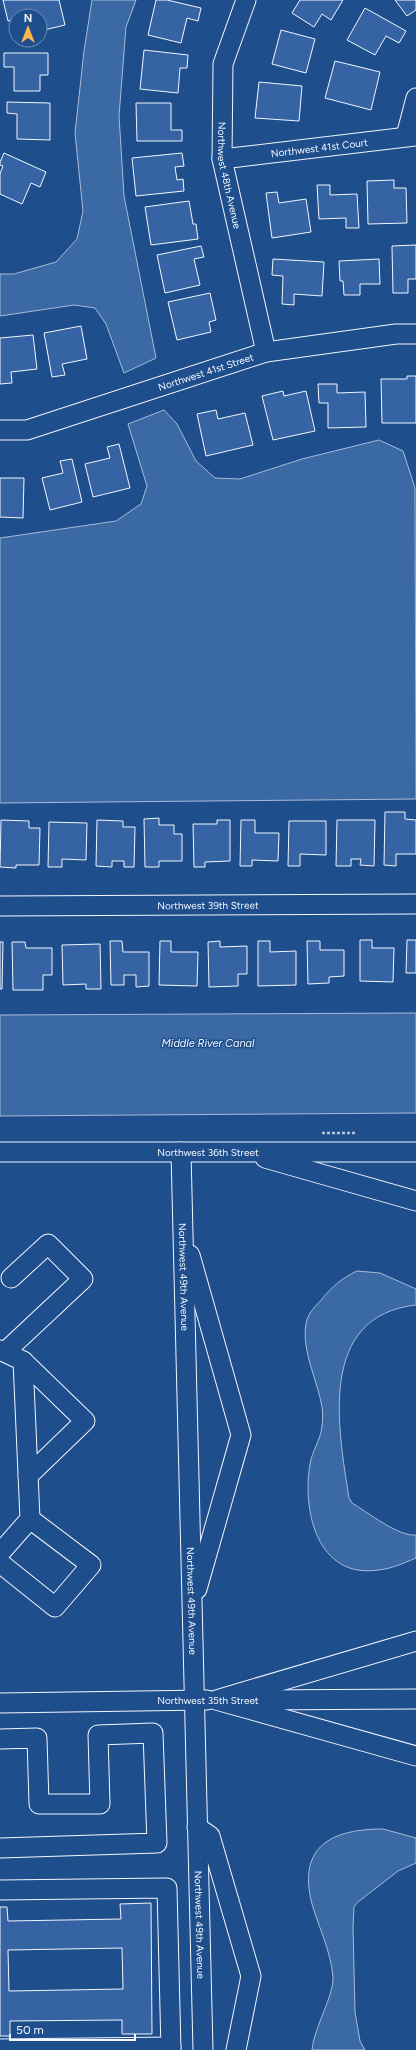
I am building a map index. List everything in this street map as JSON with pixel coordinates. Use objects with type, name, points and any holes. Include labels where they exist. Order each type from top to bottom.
[{"type":"street","name":"Northwest 48th Avenue","points":[[246,0],[223,64],[222,159],[266,352]]},
{"type":"street","points":[[411,136],[416,98]]},
{"type":"street","name":"Northwest 41st Court","points":[[222,159],[411,136]]},
{"type":"street","name":"Northwest 41st Street","points":[[0,430],[27,430],[266,352],[396,334],[416,334]]},
{"type":"street","name":"Northwest 39th Street","points":[[0,906],[416,904]]},
{"type":"street","name":"Northwest 36th Street","points":[[0,1152],[416,1152]]},
{"type":"street","name":"Northwest 49th Avenue","points":[[181,1152],[203,2050]]},
{"type":"street","points":[[243,1152],[416,1200]]},
{"type":"street","points":[[183,1228],[241,1435],[191,1607]]},
{"type":"street","points":[[11,1278],[48,1244],[83,1279],[3,1351],[23,1360],[85,1421],[28,1476]]},
{"type":"street","points":[[0,1553],[30,1520],[23,1360]]},
{"type":"street","points":[[0,1563],[55,1607],[90,1565],[30,1520]]},
{"type":"street","points":[[216,1700],[416,1641]]},
{"type":"street","name":"Northwest 35th Street","points":[[0,1703],[416,1699]]},
{"type":"street","points":[[216,1700],[416,1756]]},
{"type":"street","points":[[0,1739],[37,1738],[39,1804],[100,1804],[98,1735],[153,1733],[157,1844],[0,1848]]},
{"type":"street","points":[[197,1827],[210,1836],[251,1976],[236,2050]]},
{"type":"street","points":[[0,1890],[167,1888],[171,2048],[0,2050]]},
{"type":"water","points":[[92,0],[136,0],[126,27],[119,116],[124,196],[156,358],[124,373],[106,324],[95,308],[74,305],[0,316],[0,274],[14,274],[56,262],[77,239],[83,211],[75,133],[84,51]]},
{"type":"water","points":[[164,410],[177,424],[196,461],[215,478],[240,479],[302,459],[379,440],[403,451],[415,488],[416,799],[0,803],[0,538],[116,521],[141,504],[147,486],[128,424]]},
{"type":"water","name":"Middle River Canal","points":[[416,1013],[416,1113],[0,1116],[0,1015]]},
{"type":"water","points":[[357,1271],[380,1273],[416,1289],[416,1305],[384,1314],[362,1330],[348,1352],[341,1379],[339,1409],[341,1440],[349,1498],[352,1503],[392,1528],[409,1535],[416,1535],[416,1558],[393,1567],[378,1570],[357,1570],[341,1564],[328,1553],[318,1538],[312,1520],[309,1501],[308,1482],[310,1464],[321,1431],[323,1414],[319,1392],[308,1357],[305,1334],[306,1323],[311,1311],[330,1291],[342,1280]]},
{"type":"water","points":[[383,1829],[416,1838],[416,1863],[398,1871],[358,1902],[354,1907],[355,2012],[360,2041],[365,2050],[312,2050],[316,2032],[330,1993],[333,1977],[327,1949],[312,1904],[309,1884],[310,1868],[314,1855],[323,1845],[334,1837],[365,1830]]},
{"type":"building","points":[[3,0],[59,0],[65,25],[48,29],[48,8],[8,8],[8,21]]},
{"type":"building","points":[[156,0],[167,0],[201,8],[198,21],[187,18],[181,43],[148,35]]},
{"type":"building","points":[[300,0],[343,0],[331,20],[322,14],[314,27],[292,13]]},
{"type":"building","points":[[395,0],[416,0],[416,10],[407,16]]},
{"type":"building","points":[[365,8],[406,31],[399,43],[386,36],[375,55],[347,40]]},
{"type":"building","points":[[281,30],[315,39],[306,73],[272,64]]},
{"type":"building","points":[[144,50],[188,55],[187,68],[180,68],[178,93],[140,89]]},
{"type":"building","points":[[4,53],[48,53],[48,75],[40,75],[40,91],[14,91],[14,67],[4,67]]},
{"type":"building","points":[[335,61],[380,72],[371,110],[325,98]]},
{"type":"building","points":[[259,82],[302,86],[299,121],[255,118]]},
{"type":"building","points":[[7,102],[50,103],[50,140],[17,139],[17,114],[7,113]]},
{"type":"building","points":[[136,103],[171,103],[171,130],[182,130],[182,141],[137,141]]},
{"type":"building","points":[[4,153],[46,172],[40,187],[31,183],[22,204],[0,194],[0,174],[3,166],[0,165],[0,162]]},
{"type":"building","points":[[182,153],[184,166],[175,167],[177,180],[183,179],[184,191],[136,196],[132,158]]},
{"type":"building","points":[[394,180],[394,188],[406,188],[407,223],[368,224],[367,181]]},
{"type":"building","points":[[317,185],[330,185],[330,195],[357,194],[359,228],[346,228],[346,218],[319,219]]},
{"type":"building","points":[[277,192],[279,203],[306,199],[311,232],[272,238],[266,193]]},
{"type":"building","points":[[189,201],[193,224],[196,224],[198,239],[151,245],[145,207]]},
{"type":"building","points":[[416,245],[416,279],[408,279],[408,293],[393,293],[392,246]]},
{"type":"building","points":[[201,246],[204,257],[194,259],[200,285],[165,293],[157,255]]},
{"type":"building","points":[[273,259],[324,262],[322,296],[294,294],[294,305],[282,304],[283,276],[272,275]]},
{"type":"building","points":[[379,259],[380,284],[360,284],[360,295],[344,295],[343,281],[340,281],[339,261]]},
{"type":"building","points":[[210,293],[216,320],[209,322],[211,332],[177,340],[168,302]]},
{"type":"building","points":[[81,326],[87,359],[62,364],[65,375],[52,377],[44,333]]},
{"type":"building","points":[[33,335],[37,369],[11,372],[12,383],[0,384],[0,338]]},
{"type":"building","points":[[407,376],[416,376],[416,423],[382,423],[381,379],[407,379]]},
{"type":"building","points":[[318,384],[337,384],[337,393],[365,392],[366,427],[328,428],[328,403],[319,403]]},
{"type":"building","points":[[283,391],[284,396],[306,391],[315,431],[273,440],[262,396]]},
{"type":"building","points":[[216,410],[218,419],[245,413],[253,445],[206,456],[197,414]]},
{"type":"building","points":[[119,444],[130,488],[93,497],[85,464],[110,458],[107,447]]},
{"type":"building","points":[[72,459],[82,502],[50,510],[42,478],[63,473],[60,461]]},
{"type":"building","points":[[0,478],[24,478],[23,518],[0,517]]},
{"type":"building","points":[[385,812],[405,812],[405,819],[416,820],[416,854],[396,854],[396,866],[384,865]]},
{"type":"building","points":[[159,818],[159,825],[174,825],[174,834],[182,834],[182,861],[159,861],[159,867],[145,867],[144,819]]},
{"type":"building","points":[[1,820],[29,821],[29,828],[40,828],[39,865],[16,865],[16,868],[0,867]]},
{"type":"building","points":[[97,820],[123,821],[123,827],[135,827],[134,867],[124,867],[124,861],[112,861],[112,867],[96,866]]},
{"type":"building","points":[[217,820],[230,820],[230,861],[205,862],[205,867],[194,867],[193,824],[217,824]]},
{"type":"building","points":[[241,820],[255,820],[255,833],[279,833],[278,861],[252,860],[252,866],[240,866]]},
{"type":"building","points":[[337,820],[375,820],[374,866],[360,865],[361,859],[351,859],[351,866],[336,866]]},
{"type":"building","points":[[289,821],[326,821],[326,855],[300,854],[300,866],[288,866]]},
{"type":"building","points":[[49,822],[87,823],[86,860],[62,859],[62,867],[48,867]]},
{"type":"building","points":[[360,940],[372,940],[372,948],[394,948],[393,982],[360,981]]},
{"type":"building","points":[[407,940],[416,940],[416,973],[406,973]]},
{"type":"building","points":[[110,941],[122,941],[123,952],[149,952],[149,986],[136,987],[136,975],[124,975],[124,985],[111,985]]},
{"type":"building","points":[[160,941],[171,941],[171,952],[198,952],[197,986],[159,985]]},
{"type":"building","points":[[220,941],[220,947],[247,946],[247,974],[238,974],[238,986],[209,987],[208,942]]},
{"type":"building","points":[[258,941],[270,941],[270,952],[296,951],[296,985],[258,986]]},
{"type":"building","points":[[307,941],[320,941],[320,950],[344,950],[344,976],[329,977],[329,983],[308,984]]},
{"type":"building","points":[[0,942],[3,942],[2,989],[0,989]]},
{"type":"building","points":[[12,942],[25,942],[26,948],[52,948],[52,975],[43,975],[43,990],[13,990]]},
{"type":"building","points":[[100,944],[101,989],[86,989],[86,984],[63,985],[62,945]]},
{"type":"building","points":[[151,1903],[152,2034],[122,2034],[122,2020],[10,2021],[10,2036],[0,2036],[0,1907],[7,1907],[8,1921],[121,1919],[120,1904]],"holes":[[[122,1948],[123,1989],[9,1991],[8,1950]]]}]
